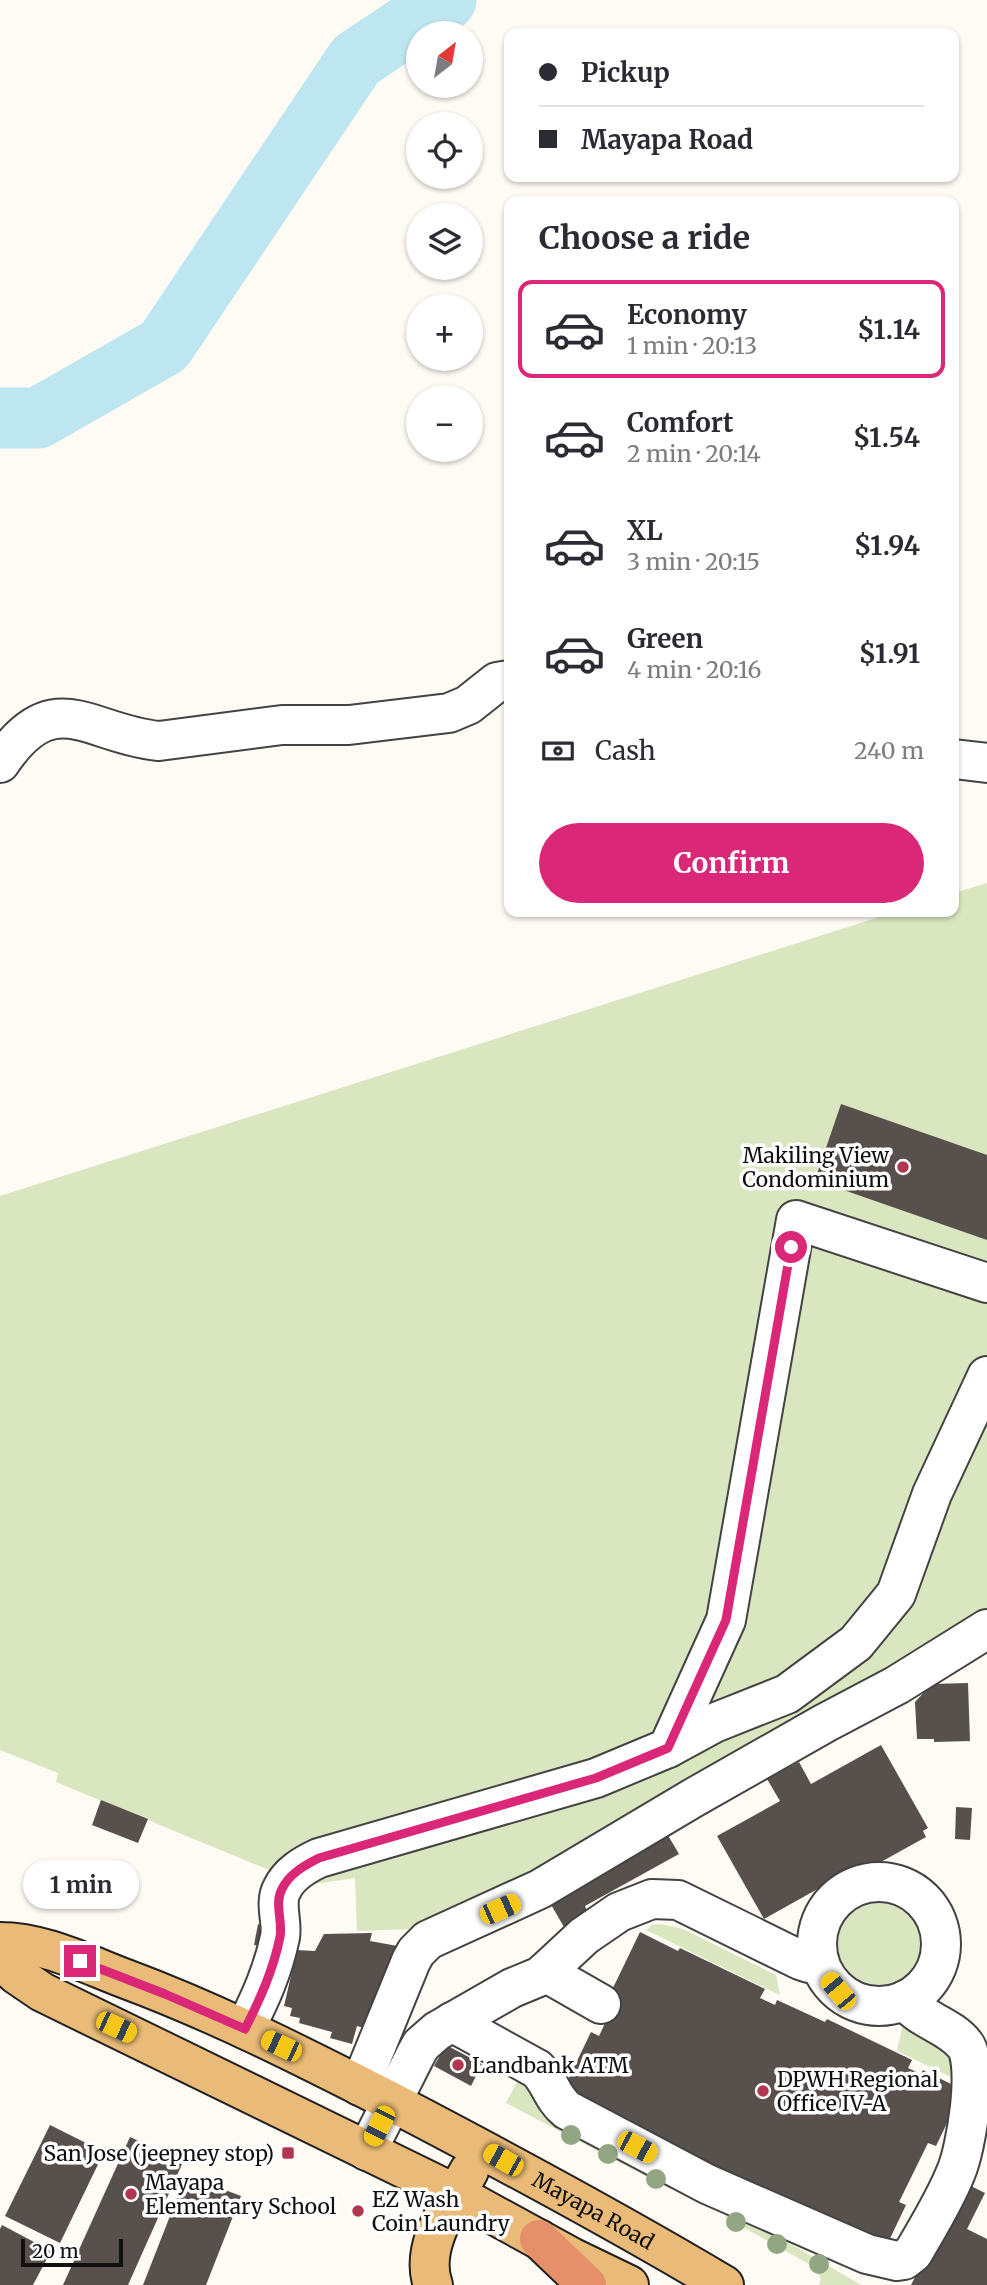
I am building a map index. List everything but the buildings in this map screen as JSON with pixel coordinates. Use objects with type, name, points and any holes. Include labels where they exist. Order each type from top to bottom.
[{"type":"highway","points":[[539,2239],[587,2285]]},
{"type":"main road","name":"Mayapa Road","points":[[0,1942],[28,1944],[58,1953],[165,1994],[245,2029],[481,2148],[724,2285]]},
{"type":"main road","points":[[0,1960],[42,1992],[456,2194],[629,2285]]},
{"type":"main road","points":[[433,2285],[429,2268],[437,2231],[481,2148]]},
{"type":"street","points":[[0,763],[22,735],[55,718],[78,719],[159,741],[282,725],[349,725],[449,713],[468,705],[497,682],[504,681]]},
{"type":"street","points":[[959,760],[987,763]]},
{"type":"street","points":[[668,1748],[726,1620],[796,1220],[987,1283]]},
{"type":"street","points":[[245,2029],[272,1969],[281,1930],[278,1900],[280,1891],[294,1873],[308,1863],[596,1778],[668,1748],[714,1723],[787,1694],[856,1643],[895,1594],[932,1494],[987,1376]]},
{"type":"street","points":[[367,2151],[376,2094],[411,1961],[428,1940],[540,1889],[705,1791],[985,1633]]},
{"type":"street","points":[[870,1882],[887,1882],[904,1887],[919,1897],[931,1910],[939,1926],[939,1961],[920,1991],[905,2000],[888,2005],[870,2005],[853,2000],[838,1991],[819,1961],[819,1926],[826,1910],[838,1897],[853,1887],[870,1882]]},
{"type":"street","points":[[376,2094],[437,2031],[545,1972],[606,1920],[631,1907],[660,1898],[686,1902],[800,1961],[819,1961]]},
{"type":"street","points":[[545,1972],[601,2004]]},
{"type":"street","points":[[452,2022],[537,2068],[555,2100],[567,2110],[707,2184],[867,2255],[897,2261],[913,2253],[956,2173],[962,2152],[972,2085],[971,2061],[964,2044],[916,2013],[905,2000]]},
{"type":"green space","points":[[987,883],[987,1618],[644,1818],[412,1929],[357,1931],[355,1878],[314,1884],[293,1880],[56,1782],[58,1773],[0,1750],[0,1196],[879,917],[959,917],[959,891]]},
{"type":"green space","points":[[879,1903],[895,1906],[908,1915],[917,1928],[920,1944],[917,1960],[908,1973],[895,1982],[879,1985],[863,1982],[850,1973],[841,1960],[838,1944],[841,1928],[850,1915],[863,1906]]},
{"type":"green space","points":[[661,1924],[683,1929],[776,1975],[780,1995],[646,1930],[652,1925]]},
{"type":"green space","points":[[903,2024],[951,2053],[953,2078],[897,2051]]},
{"type":"green space","points":[[519,2078],[533,2092],[540,2110],[548,2118],[673,2183],[670,2189],[506,2103]]},
{"type":"green space","points":[[727,2212],[798,2248],[861,2285],[819,2285],[821,2279],[816,2268],[725,2217]]},
{"type":"waterway","points":[[0,418],[38,418],[164,346],[356,60],[446,0]]},
{"type":"place","name":"Makiling View Condominium","points":[[903,1167]]},
{"type":"place","name":"Landbank ATM","points":[[458,2065]]},
{"type":"place","name":"DPWH Regional Office IV-A","points":[[763,2091]]},
{"type":"place","name":"San Jose (jeepney stop)","points":[[288,2153]]},
{"type":"place","name":"Mayapa Elementary School","points":[[131,2194]]},
{"type":"place","name":"EZ Wash Coin Laundry","points":[[358,2211]]},
{"type":"route","points":[[80,1961],[245,2029],[272,1969],[281,1930],[278,1900],[280,1891],[294,1873],[308,1863],[596,1778],[668,1748],[726,1620],[791,1247]]}]
